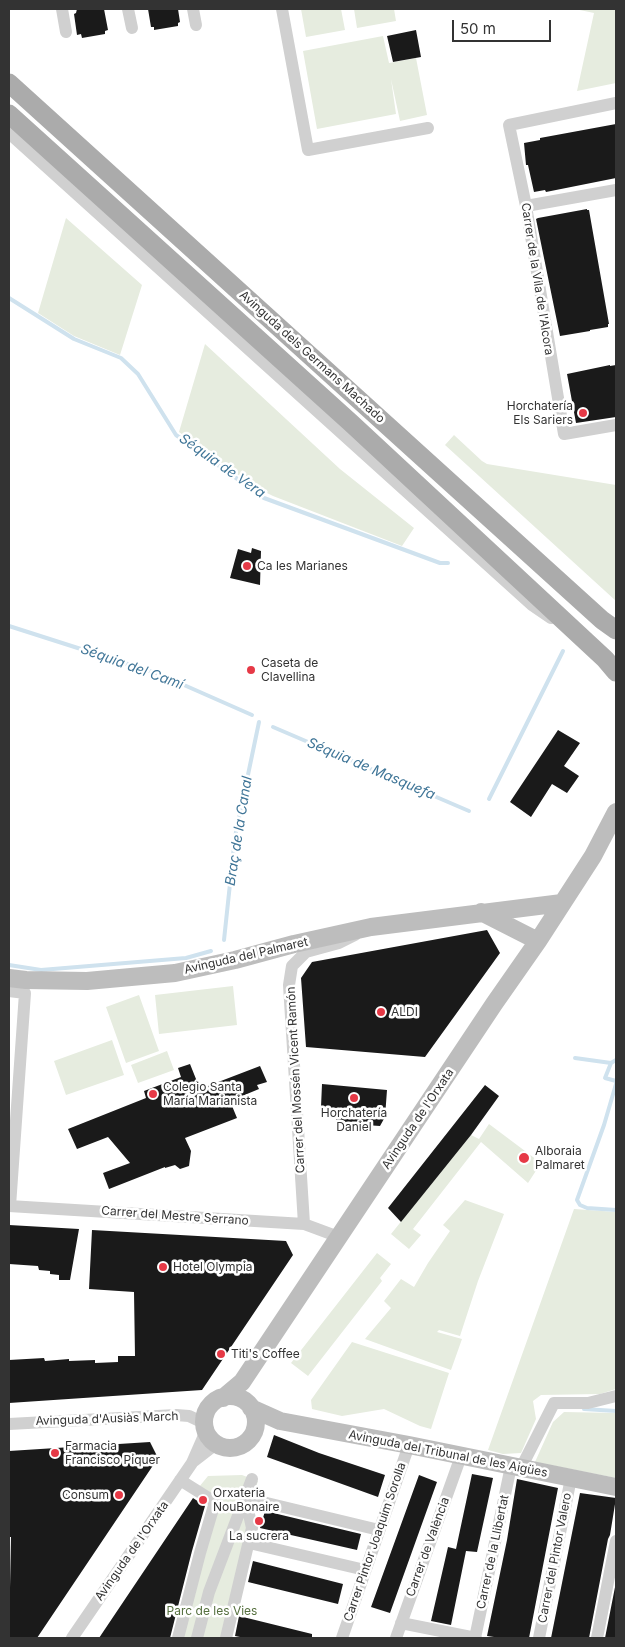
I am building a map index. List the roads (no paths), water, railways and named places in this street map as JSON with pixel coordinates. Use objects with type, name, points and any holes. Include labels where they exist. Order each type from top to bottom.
[{"type":"main road","name":"Avinguda dels Germans Machado","points":[[9,83],[602,620],[616,630]]},
{"type":"main road","name":"Avinguda dels Germans Machado","points":[[9,114],[344,417],[616,672]]},
{"type":"main road","name":"Avinguda de l'Orxata","points":[[223,1398],[242,1382],[538,941],[593,856],[616,812]]},
{"type":"main road","name":"Avinguda de l'Orxata","points":[[593,856],[616,841]]},
{"type":"main road","name":"Avinguda del Palmaret","points":[[9,978],[86,981],[175,973],[371,927],[562,903]]},
{"type":"main road","points":[[481,912],[538,941]]},
{"type":"main road","points":[[242,1382],[248,1404],[256,1420],[253,1434],[241,1446],[224,1447],[209,1432],[206,1414],[209,1407],[216,1401],[231,1396],[248,1404]]},
{"type":"main road","name":"Avinguda del Tribunal de les Aigües","points":[[248,1404],[280,1421],[616,1487]]},
{"type":"main road","points":[[253,1434],[280,1421]]},
{"type":"street","points":[[62,9],[66,32]]},
{"type":"street","points":[[128,9],[132,28]]},
{"type":"street","points":[[193,9],[196,25]]},
{"type":"street","points":[[282,9],[308,150],[428,128]]},
{"type":"street","name":"Carrer de la Vila de l'Alcora","points":[[616,103],[510,125],[526,206],[564,434],[616,425]]},
{"type":"street","name":"Avinguda dels Germans Machado","points":[[9,132],[532,605],[584,640]]},
{"type":"street","points":[[526,206],[616,190]]},
{"type":"street","name":"Carrer del Mossén Vicent Ramón","points":[[304,1224],[289,985],[292,966],[306,952],[339,944],[371,927]]},
{"type":"street","points":[[9,991],[25,993],[10,1206]]},
{"type":"street","name":"Carrer del Mestre Serrano","points":[[10,1206],[304,1224],[339,1237]]},
{"type":"street","name":"Carrer de la Llibertat","points":[[476,1638],[516,1467],[554,1403],[588,1403],[616,1396]]},
{"type":"street","name":"Avinguda d'Ausiàs March","points":[[9,1424],[176,1415],[189,1416],[209,1432]]},
{"type":"street","name":"Avinguda de l'Orxata","points":[[72,1638],[192,1463],[209,1432]]},
{"type":"street","name":"Carrer Pintor Joaquim Sorolla","points":[[342,1638],[409,1445]]},
{"type":"street","name":"Carrer de València","points":[[396,1638],[461,1456]]},
{"type":"street","name":"Carrer del Pintor Valero","points":[[539,1638],[571,1478]]},
{"type":"street","points":[[197,1638],[209,1592],[252,1479]]},
{"type":"street","points":[[178,1638],[215,1502],[180,1480]]},
{"type":"street","points":[[245,1497],[379,1530]]},
{"type":"street","points":[[226,1638],[252,1528],[245,1497]]},
{"type":"street","points":[[598,1638],[616,1541]]},
{"type":"street","points":[[249,1543],[365,1570]]},
{"type":"street","points":[[401,1623],[476,1638]]},
{"type":"waterway","name":"Séquia de Vera","points":[[9,298],[74,339],[121,358],[138,374],[176,435],[264,498],[440,563],[448,563]]},
{"type":"waterway","name":"Séquia del Camí","points":[[9,626],[159,674],[252,715]]},
{"type":"waterway","name":"Séquia de Masquefa","points":[[489,799],[563,651]]},
{"type":"waterway","name":"Braç de la Canal","points":[[224,940],[235,837],[259,722]]},
{"type":"waterway","name":"Séquia de Masquefa","points":[[273,727],[469,811]]},
{"type":"waterway","name":"Braç de la Canal","points":[[9,965],[41,970],[186,958],[211,951]]},
{"type":"waterway","points":[[575,1058],[611,1063],[616,1060]]},
{"type":"waterway","points":[[611,1063],[605,1078],[616,1081]]},
{"type":"waterway","points":[[616,1084],[604,1125],[577,1200],[580,1205],[587,1208],[616,1210]]},
{"type":"waterway","points":[[584,1409],[616,1411]]},
{"type":"place","name":"Horchatería Els Sariers","points":[[583,413]]},
{"type":"place","name":"Ca les Marianes","points":[[247,566]]},
{"type":"place","name":"Caseta de Clavellina","points":[[251,670]]},
{"type":"place","name":"ALDI","points":[[381,1012]]},
{"type":"place","name":"Colegio Santa María Marianista","points":[[153,1094]]},
{"type":"place","name":"Horchatería Daniel","points":[[354,1098]]},
{"type":"place","name":"Alboraia Palmaret","points":[[524,1158]]},
{"type":"place","name":"Hotel Olympia","points":[[163,1267]]},
{"type":"place","name":"Titi's Coffee","points":[[221,1354]]},
{"type":"place","name":"Farmacia Francisco Piquer","points":[[55,1453]]},
{"type":"place","name":"Consum","points":[[119,1495]]},
{"type":"place","name":"Orxateria NouBonaire","points":[[203,1500]]},
{"type":"place","name":"La sucrera","points":[[259,1521]]},
{"type":"park label","name":"Parc de les Vies","points":[[212,1611]]}]
